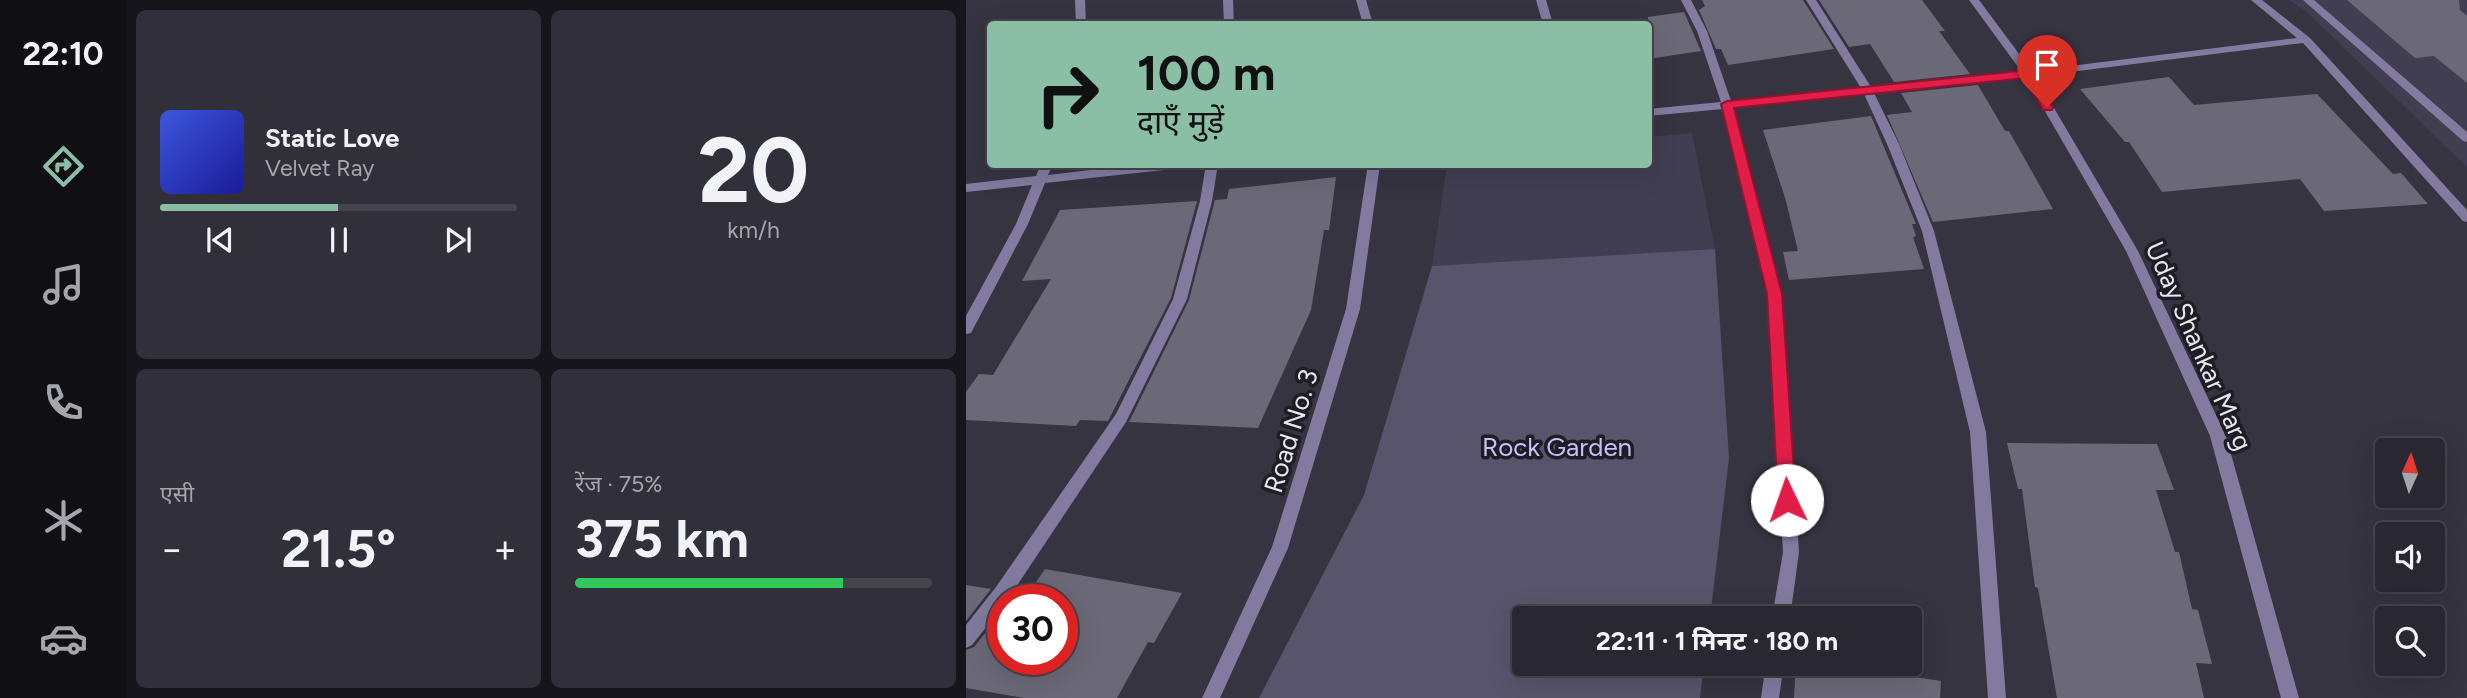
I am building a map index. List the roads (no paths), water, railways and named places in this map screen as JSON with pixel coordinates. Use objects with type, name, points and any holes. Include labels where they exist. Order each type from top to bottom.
[{"type":"street","points":[[1080,0],[1081,21]]},
{"type":"street","points":[[1228,0],[1228,21]]},
{"type":"street","points":[[1361,0],[1367,21]]},
{"type":"street","points":[[1541,0],[1547,21]]},
{"type":"street","points":[[1686,0],[1702,31],[1727,104],[1774,294],[1790,552],[1783,606]]},
{"type":"street","points":[[1811,0],[1868,91],[1893,144],[1928,231],[1978,432],[1997,698]]},
{"type":"street","name":"Uday Shankar Marg","points":[[1974,0],[2029,74],[2132,251],[2218,436],[2290,698]]},
{"type":"street","points":[[2256,0],[2306,40],[2467,218]]},
{"type":"street","points":[[2308,0],[2467,138]]},
{"type":"street","points":[[1652,113],[2029,74],[2306,40]]},
{"type":"street","points":[[966,329],[1022,224],[1046,168]]},
{"type":"street","points":[[966,188],[1147,168]]},
{"type":"street","points":[[966,639],[1002,593],[1121,418],[1180,299],[1206,201],[1211,168]]},
{"type":"street","name":"Road No. 3","points":[[1211,698],[1280,548],[1353,309],[1373,168]]},
{"type":"street","points":[[1770,698],[1773,676]]},
{"type":"park label","name":"Rock Garden","points":[[1557,447]]}]
